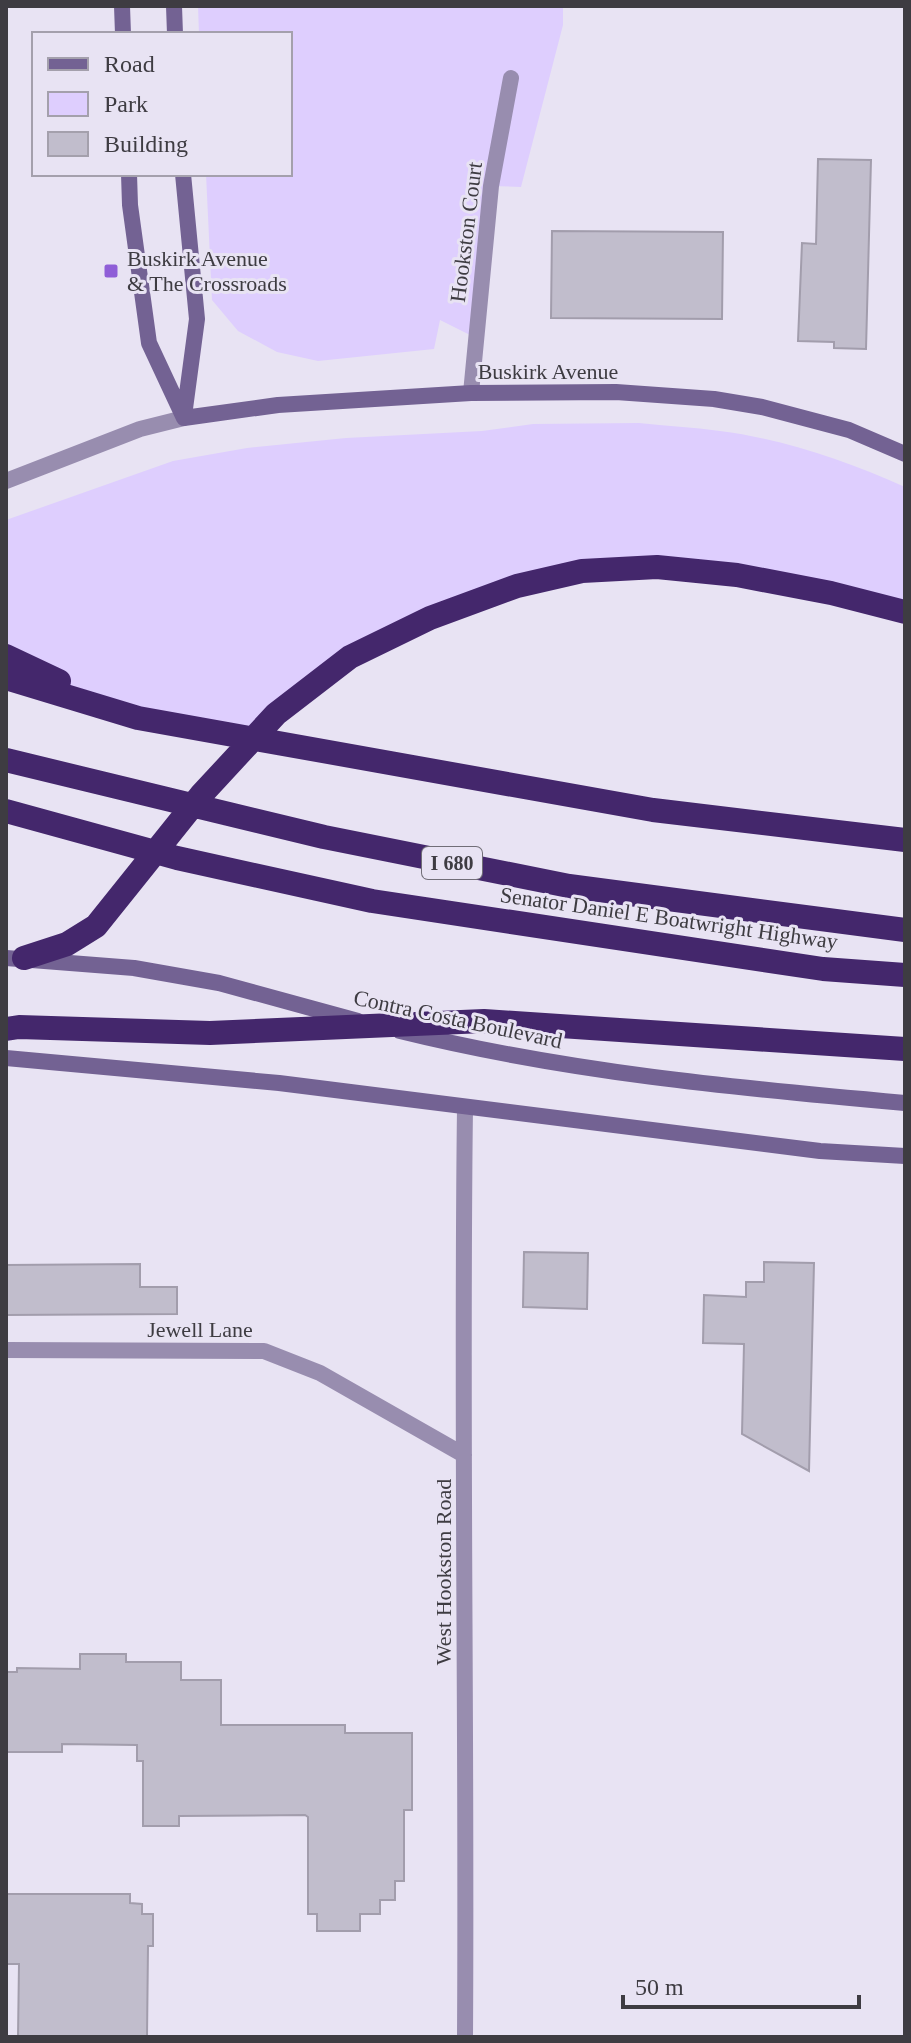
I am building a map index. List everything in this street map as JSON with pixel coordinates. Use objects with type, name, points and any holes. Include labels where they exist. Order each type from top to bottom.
[{"type":"highway","points":[[15,958],[67,944],[96,926],[201,795],[276,714],[350,657],[430,618],[517,586],[582,571],[657,567],[737,575],[831,593],[905,612]]},
{"type":"highway","points":[[6,656],[138,718]]},
{"type":"highway","points":[[6,678],[138,718],[653,810],[905,840]]},
{"type":"highway","name":"I 680","points":[[6,760],[324,837],[569,886],[905,930]]},
{"type":"highway","name":"Senator Daniel E Boatwright Highway","points":[[6,811],[177,858],[372,901],[823,969],[905,975]]},
{"type":"highway","points":[[6,1029],[210,1033],[484,1021],[905,1049]]},
{"type":"main road","points":[[122,6],[123,32]]},
{"type":"main road","points":[[174,6],[175,32]]},
{"type":"main road","points":[[129,176],[130,205],[149,343],[184,418]]},
{"type":"main road","points":[[183,176],[197,319],[184,418]]},
{"type":"main road","name":"Buskirk Avenue","points":[[184,418],[278,405],[471,393],[602,391],[714,399],[762,407],[849,430],[905,454]]},
{"type":"main road","name":"Contra Costa Boulevard","points":[[15,958],[134,968],[219,983],[469,1048],[579,1067],[760,1090],[905,1103]]},
{"type":"main road","points":[[6,1058],[279,1083],[820,1151],[905,1156]]},
{"type":"street","name":"Hookston Court","points":[[471,393],[491,186],[511,78]]},
{"type":"street","points":[[6,481],[140,429],[184,418]]},
{"type":"street","name":"West Hookston Road","points":[[465,1108],[465,2037]]},
{"type":"street","name":"Jewell Lane","points":[[6,1350],[264,1351],[320,1373],[464,1455]]},
{"type":"green space","points":[[198,6],[563,6],[563,25],[521,187],[492,186],[476,338],[440,320],[434,349],[318,361],[277,352],[238,331],[212,300],[206,176],[292,176],[292,32],[199,32]]},
{"type":"green space","points":[[639,423],[767,439],[838,460],[905,487],[905,612],[831,593],[582,571],[350,657],[255,739],[138,718],[6,656],[6,520],[173,461],[247,448],[346,438],[482,431],[533,424]]},
{"type":"building","points":[[818,159],[871,160],[866,349],[834,348],[834,342],[798,341],[802,243],[816,244]]},
{"type":"building","points":[[552,231],[723,232],[722,319],[551,318]]},
{"type":"building","points":[[524,1252],[588,1253],[587,1309],[523,1307]]},
{"type":"building","points":[[764,1262],[814,1263],[809,1471],[742,1434],[744,1344],[703,1343],[704,1295],[746,1297],[746,1282],[764,1282]]},
{"type":"building","points":[[140,1264],[140,1287],[177,1287],[177,1314],[6,1315],[6,1265]]},
{"type":"building","points":[[80,1654],[126,1654],[126,1662],[181,1662],[181,1680],[221,1680],[221,1725],[345,1725],[345,1733],[412,1733],[412,1810],[404,1810],[404,1881],[395,1881],[395,1900],[380,1900],[380,1914],[360,1914],[360,1931],[317,1931],[317,1914],[308,1914],[308,1817],[305,1815],[179,1816],[179,1826],[143,1826],[143,1761],[137,1761],[137,1745],[62,1744],[62,1752],[6,1752],[6,1672],[17,1672],[17,1668],[80,1669]]},
{"type":"building","points":[[6,1894],[130,1894],[130,1903],[142,1904],[142,1914],[153,1914],[153,1946],[148,1946],[147,2037],[18,2037],[19,1964],[6,1964]]},
{"type":"place","name":"Buskirk Avenue & The Crossroads","points":[[111,271]]}]
